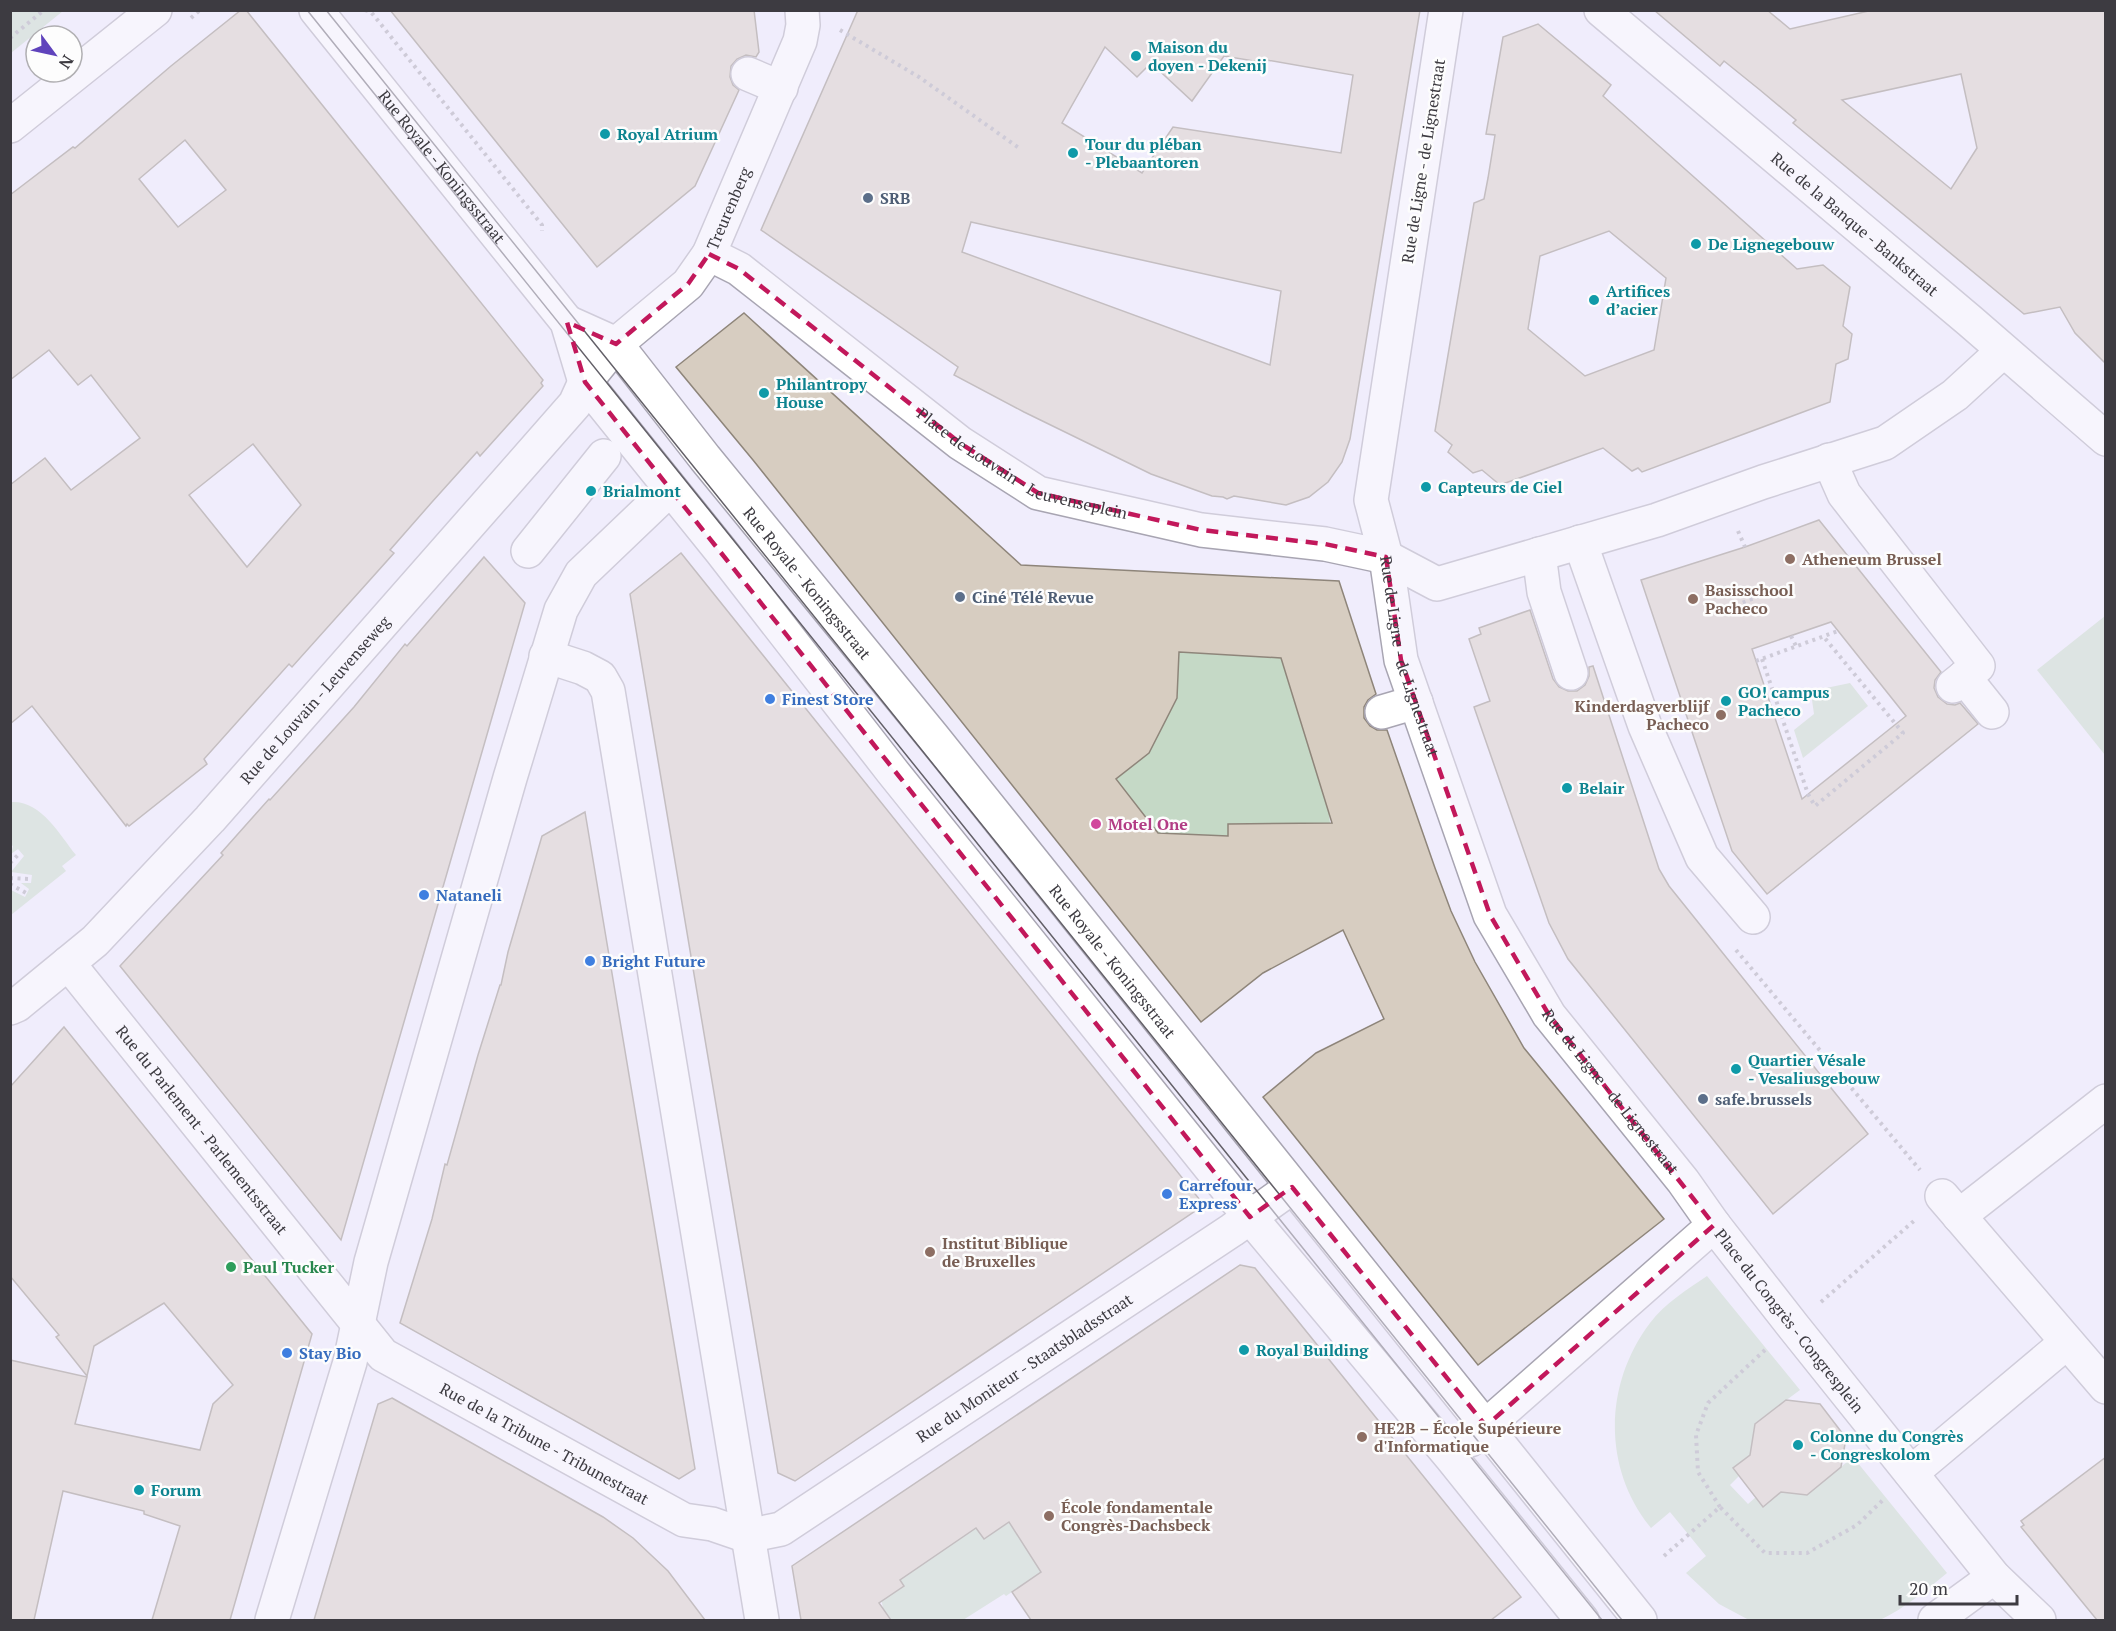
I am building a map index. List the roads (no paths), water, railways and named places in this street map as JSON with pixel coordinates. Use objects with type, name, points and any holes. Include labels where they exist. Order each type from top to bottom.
[{"type":"street","points":[[10,126],[155,10]]},
{"type":"street","name":"Rue Royale - Koningsstraat","points":[[316,10],[567,322],[590,376],[670,489],[1250,1216],[1451,1457],[1580,1620]]},
{"type":"street","name":"Treurenberg","points":[[590,376],[616,344],[688,284],[709,254],[800,41],[803,25],[802,10]]},
{"type":"street","name":"Rue de Ligne - de Lignestraat","points":[[1446,10],[1371,500],[1386,557],[1401,660],[1490,915],[1550,1015],[1683,1181],[1714,1225]]},
{"type":"street","name":"Rue de la Banque - Bankstraat","points":[[1601,10],[2106,439]]},
{"type":"street","points":[[748,74],[781,88]]},
{"type":"street","name":"Place de Louvain - Leuvenseplein","points":[[709,254],[739,269],[960,443],[1038,493],[1201,531],[1325,544],[1386,557],[1437,584],[1657,520],[1829,460],[1885,443],[1955,395],[2003,351]]},
{"type":"street","name":"Rue Royale - Koningsstraat","points":[[567,322],[616,344],[705,458],[941,747],[1640,1620]]},
{"type":"street","name":"Rue de Louvain - Leuvenseweg","points":[[13,1014],[95,941],[257,767],[575,404],[590,376]]},
{"type":"street","points":[[528,551],[604,456]]},
{"type":"street","points":[[1829,460],[1844,494],[1978,666],[1958,681],[1992,712]]},
{"type":"street","points":[[273,1620],[350,1362],[371,1262],[564,600],[581,573],[670,489]]},
{"type":"street","points":[[1580,542],[1645,726],[1702,856],[1753,917]]},
{"type":"street","points":[[1539,554],[1544,592],[1571,674]]},
{"type":"street","points":[[546,656],[583,668],[600,677],[608,691],[762,1620]]},
{"type":"street","points":[[1382,712],[1416,702]]},
{"type":"street","name":"Rue du Parlement - Parlementsstraat","points":[[68,963],[358,1325]]},
{"type":"street","points":[[2106,1101],[1951,1206],[2106,1387]]},
{"type":"street","name":"Rue du Moniteur - Staatsbladsstraat","points":[[747,1536],[781,1529],[1293,1187]]},
{"type":"street","name":"Place du Congrès - Congresplein","points":[[1451,1457],[1714,1225],[1994,1577],[2039,1620]]},
{"type":"street","name":"Rue de la Tribune - Tribunestraat","points":[[358,1325],[383,1355],[684,1520],[712,1524],[747,1536]]},
{"type":"street","points":[[1911,1473],[2067,1342]]},
{"type":"street","points":[[1935,1620],[1994,1577]]},
{"type":"street","points":[[1580,1620],[1616,1590]]},
{"type":"tram line","points":[[307,10],[1602,1620]]},
{"type":"tram line","points":[[326,10],[1622,1620]]},
{"type":"place","name":"Maison du doyen - Dekenij","points":[[1136,56]]},
{"type":"place","name":"Royal Atrium","points":[[605,134]]},
{"type":"place","name":"Tour du pléban - Plebaantoren","points":[[1073,153]]},
{"type":"place","name":"SRB","points":[[868,198]]},
{"type":"place","name":"De Lignegebouw","points":[[1696,244]]},
{"type":"place","name":"Artifices d’acier","points":[[1594,300]]},
{"type":"place","name":"Philantropy House","points":[[764,393]]},
{"type":"place","name":"Capteurs de Ciel","points":[[1426,487]]},
{"type":"place","name":"Brialmont","points":[[591,491]]},
{"type":"place","name":"Atheneum Brussel","points":[[1790,559]]},
{"type":"place","name":"Ciné Télé Revue","points":[[960,597]]},
{"type":"place","name":"Basisschool Pacheco","points":[[1693,599]]},
{"type":"place","name":"Finest Store","points":[[770,699]]},
{"type":"place","name":"GO! campus Pacheco","points":[[1726,701]]},
{"type":"place","name":"Kinderdagverblijf Pacheco","points":[[1721,715]]},
{"type":"place","name":"Belair","points":[[1567,788]]},
{"type":"place","name":"Motel One","points":[[1096,824]]},
{"type":"place","name":"Nataneli","points":[[424,895]]},
{"type":"place","name":"Bright Future","points":[[590,961]]},
{"type":"place","name":"Quartier Vésale - Vesaliusgebouw","points":[[1736,1069]]},
{"type":"place","name":"safe.brussels","points":[[1703,1099]]},
{"type":"place","name":"Carrefour Express","points":[[1167,1194]]},
{"type":"place","name":"Institut Biblique de Bruxelles","points":[[930,1252]]},
{"type":"place","name":"Paul Tucker","points":[[231,1267]]},
{"type":"place","name":"Royal Building","points":[[1244,1350]]},
{"type":"place","name":"Stay Bio","points":[[287,1353]]},
{"type":"place","name":"HE2B – École Supérieure d'Informatique","points":[[1362,1437]]},
{"type":"place","name":"Colonne du Congrès - Congreskolom","points":[[1798,1445]]},
{"type":"place","name":"Forum","points":[[139,1490]]},
{"type":"place","name":"École fondamentale Congrès-Dachsbeck","points":[[1049,1516]]}]
